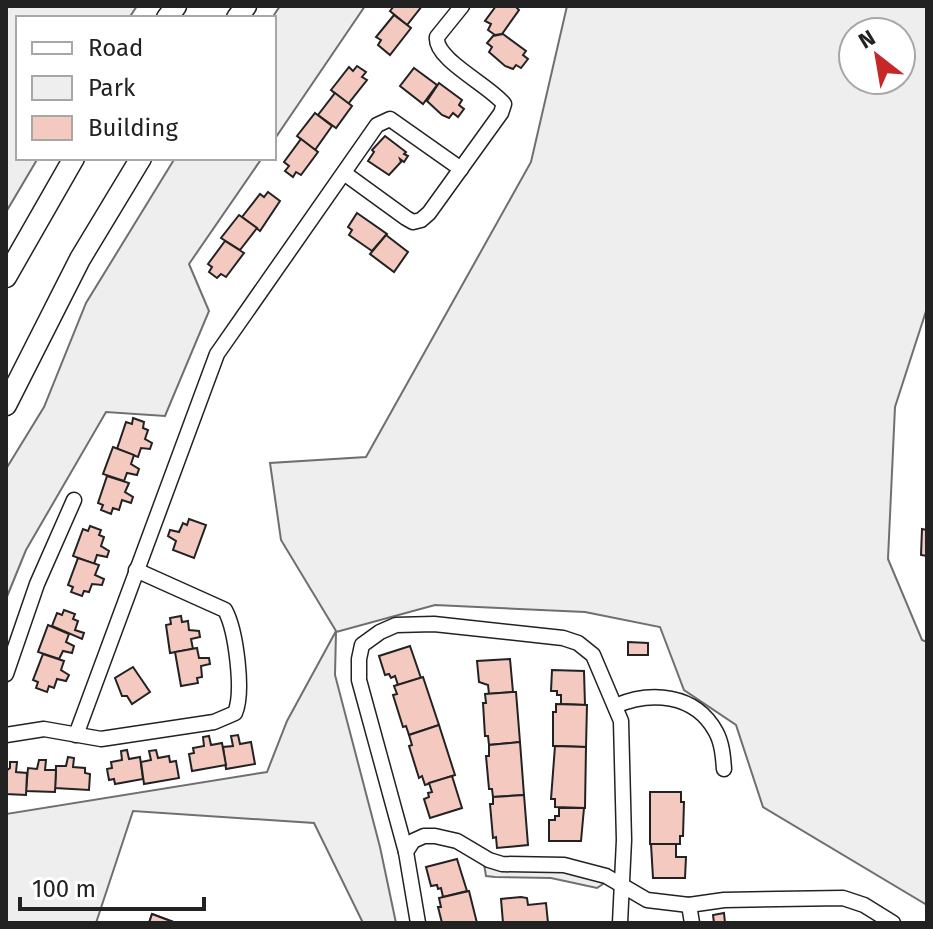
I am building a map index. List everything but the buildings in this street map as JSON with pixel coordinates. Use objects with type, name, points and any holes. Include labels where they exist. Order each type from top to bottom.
[{"type":"highway","points":[[6,277],[73,160]]},
{"type":"highway","points":[[6,405],[80,259],[140,160]]},
{"type":"street","points":[[344,173],[413,222],[421,220],[501,113],[504,104],[494,91],[439,52],[436,44],[437,37],[462,6]]},
{"type":"street","points":[[76,735],[217,354],[377,125],[390,119],[461,169]]},
{"type":"street","points":[[6,674],[37,584],[74,500]]},
{"type":"street","points":[[6,735],[44,729],[101,739],[214,722],[235,713],[239,704],[234,646],[225,610],[136,570]]},
{"type":"street","points":[[418,923],[406,852],[359,680],[360,652],[370,639],[387,629],[410,623],[563,638],[578,643],[593,655],[621,721],[624,840],[620,923]]},
{"type":"street","points":[[615,706],[635,697],[658,696],[683,701],[715,729],[724,769]]},
{"type":"street","points":[[406,852],[413,841],[424,836],[435,836],[457,841],[502,864],[564,865],[606,876],[647,900],[689,905],[724,900],[843,898],[864,905],[893,923]]},
{"type":"street","points":[[689,905],[692,923]]},
{"type":"green space","points":[[6,6],[137,6],[130,16],[16,16],[16,160],[37,160],[6,212]]},
{"type":"green space","points":[[280,6],[365,6],[276,137],[276,16],[273,16]]},
{"type":"green space","points":[[567,6],[927,6],[927,308],[895,407],[888,559],[922,640],[927,642],[927,905],[763,807],[736,725],[684,690],[660,627],[585,612],[435,605],[336,632],[335,675],[380,847],[396,923],[363,923],[314,823],[133,811],[96,923],[6,923],[6,814],[267,772],[287,721],[336,631],[281,540],[270,463],[366,457],[531,162]]},
{"type":"green space","points":[[174,160],[261,160],[189,264],[209,311],[165,416],[106,412],[26,550],[6,599],[6,469],[44,407],[86,303]]},
{"type":"shaded area","points":[[484,864],[546,867],[606,882],[597,888],[551,878],[486,876]]}]
